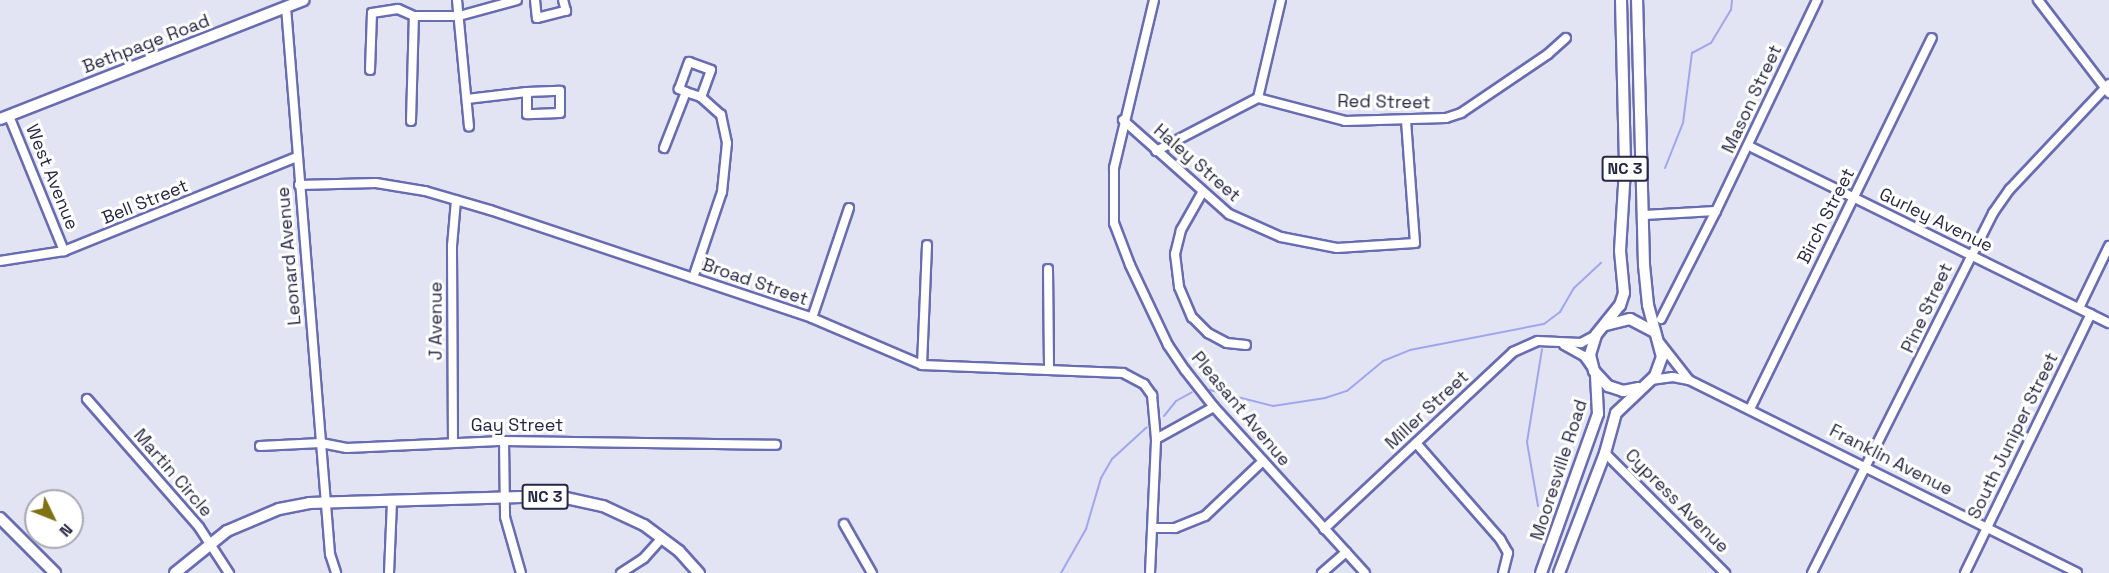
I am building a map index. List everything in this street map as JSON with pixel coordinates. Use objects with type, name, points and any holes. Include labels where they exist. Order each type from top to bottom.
[{"type":"main road","name":"Bethpage Road","points":[[5,118],[304,0]]},
{"type":"main road","name":"Mooresville Road","points":[[1541,573],[1598,414],[1590,350],[1598,332],[1624,293],[1620,251],[1625,176],[1621,0]]},
{"type":"main road","name":"NC 3","points":[[1637,0],[1645,286],[1658,340]]},
{"type":"main road","points":[[1598,332],[1614,321],[1630,319],[1646,325],[1658,340],[1661,362],[1651,380]]},
{"type":"main road","name":"Mooresville Road","points":[[1594,371],[1618,390],[1639,388]]},
{"type":"main road","name":"Mooresville Road","points":[[1559,573],[1605,453],[1616,413],[1639,388],[1651,380]]},
{"type":"main road","name":"NC 3","points":[[175,573],[209,544],[235,528],[279,509],[326,502],[556,496],[583,501],[625,515],[662,538],[699,573]]},
{"type":"main road","points":[[0,518],[55,573]]},
{"type":"street","points":[[450,0],[459,16]]},
{"type":"street","points":[[457,0],[469,126]]},
{"type":"street","points":[[370,70],[372,13],[398,9],[414,16],[459,16],[517,0]]},
{"type":"street","points":[[535,0],[537,18],[566,11],[563,0]]},
{"type":"street","name":"Pleasant Avenue","points":[[1154,0],[1123,120],[1114,168],[1114,223],[1168,345],[1214,407],[1365,573]]},
{"type":"street","points":[[1156,150],[1258,98],[1281,0]]},
{"type":"street","name":"Mason Street","points":[[1661,319],[1749,146],[1817,0]]},
{"type":"street","points":[[2038,0],[2107,88]]},
{"type":"street","name":"Leonard Avenue","points":[[286,7],[326,502]]},
{"type":"street","points":[[411,121],[414,16]]},
{"type":"street","name":"Red Street","points":[[1258,98],[1332,119],[1406,121],[1446,118],[1461,113],[1548,54],[1566,38]]},
{"type":"street","name":"Birch Street","points":[[1750,409],[1932,38]]},
{"type":"street","points":[[693,278],[722,192],[727,142],[721,115],[701,97],[679,89],[689,62],[711,70],[701,97]]},
{"type":"street","name":"Pine Street","points":[[1812,573],[1970,256],[2010,189],[2107,88]]},
{"type":"street","points":[[467,99],[527,92],[560,91],[560,113],[527,114],[527,92]]},
{"type":"street","points":[[664,148],[686,92]]},
{"type":"street","name":"West Avenue","points":[[5,118],[64,251]]},
{"type":"street","name":"Haley Street","points":[[1123,120],[1202,193],[1249,225],[1324,247],[1415,243],[1406,121]]},
{"type":"street","name":"Gurley Avenue","points":[[1749,146],[2109,323]]},
{"type":"street","name":"Bell Street","points":[[0,261],[64,251],[297,157]]},
{"type":"street","name":"Broad Street","points":[[299,184],[376,183],[456,200],[812,318],[922,365],[1116,372],[1144,384],[1155,408],[1156,439],[1150,573]]},
{"type":"street","points":[[1202,193],[1181,230],[1174,254],[1179,287],[1192,317],[1208,333],[1227,344],[1246,345]]},
{"type":"street","name":"J Avenue","points":[[453,442],[452,246],[456,200]]},
{"type":"street","points":[[812,318],[849,208]]},
{"type":"street","points":[[1644,214],[1716,212]]},
{"type":"street","points":[[922,365],[927,245]]},
{"type":"street","points":[[2079,308],[2109,246]]},
{"type":"street","points":[[1048,269],[1049,369]]},
{"type":"street","name":"South Juniper Street","points":[[1965,573],[2091,314]]},
{"type":"street","name":"Miller Street","points":[[1324,529],[1517,349],[1538,341],[1564,345],[1581,344],[1598,332]]},
{"type":"street","name":"Franklin Avenue","points":[[1658,340],[1689,380]]},
{"type":"street","name":"Miller Street","points":[[1564,345],[1584,356],[1594,371]]},
{"type":"street","name":"Franklin Avenue","points":[[1651,380],[1665,377],[1689,380],[1867,466],[2077,573]]},
{"type":"street","name":"Martin Circle","points":[[87,399],[209,544],[229,573]]},
{"type":"street","points":[[1156,439],[1214,407]]},
{"type":"street","points":[[504,441],[505,518],[521,573]]},
{"type":"street","name":"Gay Street","points":[[260,446],[321,443],[347,448],[504,441],[776,445]]},
{"type":"street","points":[[1416,443],[1500,539],[1508,562],[1503,573]]},
{"type":"street","name":"Cypress Avenue","points":[[1605,453],[1725,573]]},
{"type":"street","points":[[1152,528],[1175,528],[1200,519],[1263,461]]},
{"type":"street","points":[[389,573],[392,500]]},
{"type":"street","points":[[326,502],[330,554],[336,573]]},
{"type":"street","points":[[844,524],[872,573]]},
{"type":"street","points":[[621,573],[644,558],[662,538]]},
{"type":"street","points":[[1322,573],[1346,552]]},
{"type":"waterway","points":[[1665,168],[1683,123],[1692,53],[1711,43],[1731,10],[1732,0]]},
{"type":"waterway","points":[[1210,390],[1273,406],[1325,398],[1347,391],[1383,361],[1410,350],[1544,324],[1560,312],[1574,288],[1601,263]]},
{"type":"waterway","points":[[1538,506],[1527,442],[1542,349]]},
{"type":"waterway","points":[[1164,416],[1176,401],[1192,392]]},
{"type":"waterway","points":[[1061,573],[1086,529],[1101,478],[1112,459],[1147,427]]}]
